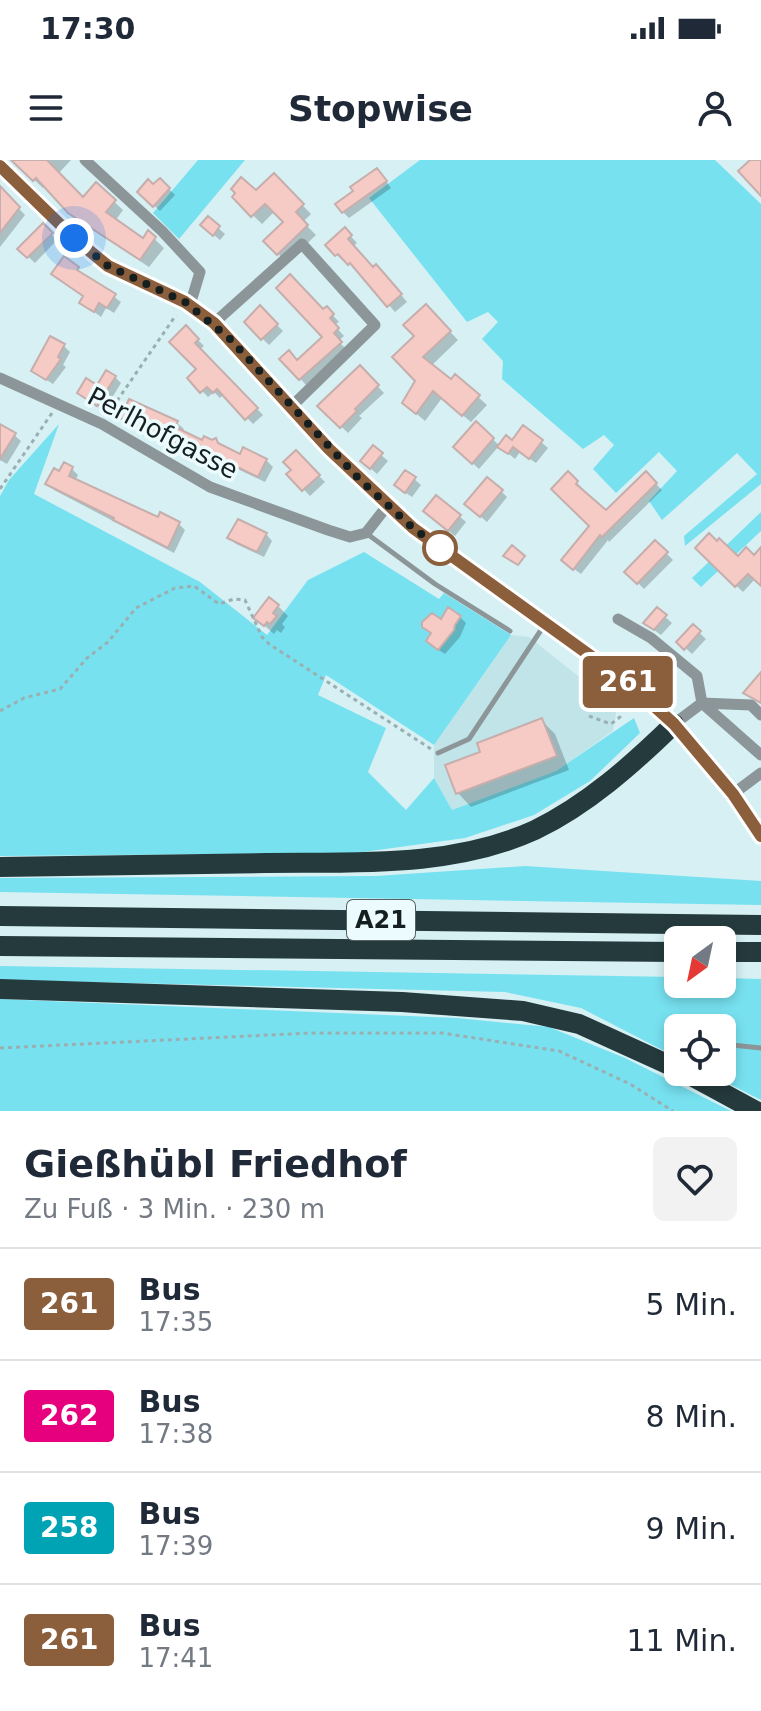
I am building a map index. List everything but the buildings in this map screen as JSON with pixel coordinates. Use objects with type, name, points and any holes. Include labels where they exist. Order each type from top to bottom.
[{"type":"highway","points":[[0,867],[370,862],[432,857],[470,850],[535,830],[567,812],[642,755],[674,724]]},
{"type":"highway","name":"A21","points":[[0,916],[761,925]]},
{"type":"highway","name":"A21","points":[[0,946],[664,952]]},
{"type":"highway","points":[[736,952],[761,952]]},
{"type":"highway","points":[[0,989],[418,1002],[523,1011],[579,1024],[664,1063]]},
{"type":"highway","points":[[710,1086],[756,1111]]},
{"type":"main road","points":[[0,166],[74,238],[108,266],[188,303],[214,323],[387,506],[440,549],[631,685],[674,724],[733,794],[761,836]]},
{"type":"street","points":[[85,160],[162,231],[200,272],[188,303]]},
{"type":"street","points":[[214,323],[302,244],[375,325],[291,407]]},
{"type":"street","name":"Perlhofgasse","points":[[0,378],[102,424],[210,487],[350,537],[366,533]]},
{"type":"street","points":[[366,533],[387,506]]},
{"type":"street","points":[[618,619],[651,638],[697,676],[702,703],[761,755]]},
{"type":"street","points":[[674,724],[702,703],[751,705],[761,715]]},
{"type":"street","points":[[733,794],[761,773]]},
{"type":"lane","points":[[366,533],[435,584],[510,631]]},
{"type":"lane","points":[[438,753],[469,739],[546,622]]},
{"type":"lane","points":[[736,1045],[761,1048]]},
{"type":"path","points":[[102,424],[188,303]]},
{"type":"path","points":[[0,489],[59,404]]},
{"type":"path","points":[[0,711],[24,698],[60,689],[87,658],[108,642],[136,608],[175,588],[194,586],[219,604],[234,599],[245,600],[253,622],[269,644],[438,753]]},
{"type":"path","points":[[589,716],[611,724],[620,717],[623,697],[631,685]]},
{"type":"path","points":[[0,1048],[311,1033],[442,1033],[559,1051],[630,1084],[673,1111]]},
{"type":"shaded area","points":[[198,160],[245,160],[179,239],[153,213]]},
{"type":"shaded area","points":[[420,160],[715,160],[761,204],[761,484],[685,546],[684,536],[757,474],[737,453],[662,520],[649,501],[677,471],[659,452],[616,493],[593,469],[614,445],[604,435],[583,449],[502,379],[503,361],[482,339],[498,322],[488,312],[467,322],[369,198]]},
{"type":"shaded area","points":[[59,424],[34,494],[200,582],[267,635],[308,580],[364,552],[439,599],[444,593],[511,635],[434,745],[326,675],[318,695],[386,728],[368,772],[406,810],[434,778],[452,810],[556,771],[634,718],[640,733],[590,781],[534,815],[465,838],[356,853],[0,856],[0,496],[9,480]]},
{"type":"shaded area","points":[[761,512],[761,531],[701,587],[692,578]]},
{"type":"shaded area","points":[[511,635],[529,637],[617,707],[613,731],[556,771],[452,810],[434,778],[434,745]]},
{"type":"shaded area","points":[[525,866],[761,881],[761,905],[0,892],[0,878],[376,876]]},
{"type":"shaded area","points":[[0,966],[664,977],[664,998],[736,998],[736,978],[761,979],[761,1100],[734,1086],[736,1086],[736,1014],[664,1014],[664,1051],[581,1008],[505,992],[0,980]]},
{"type":"shaded area","points":[[0,999],[457,1018],[549,1027],[664,1078],[664,1086],[681,1086],[731,1111],[0,1111]]},
{"type":"bus line","name":"261","points":[[0,166],[74,238],[108,266],[185,302],[214,323],[329,449],[413,528],[631,685],[674,724],[733,794],[761,836]]},
{"type":"route","points":[[74,238],[108,266],[185,302],[207,317],[359,479],[440,548]]}]
